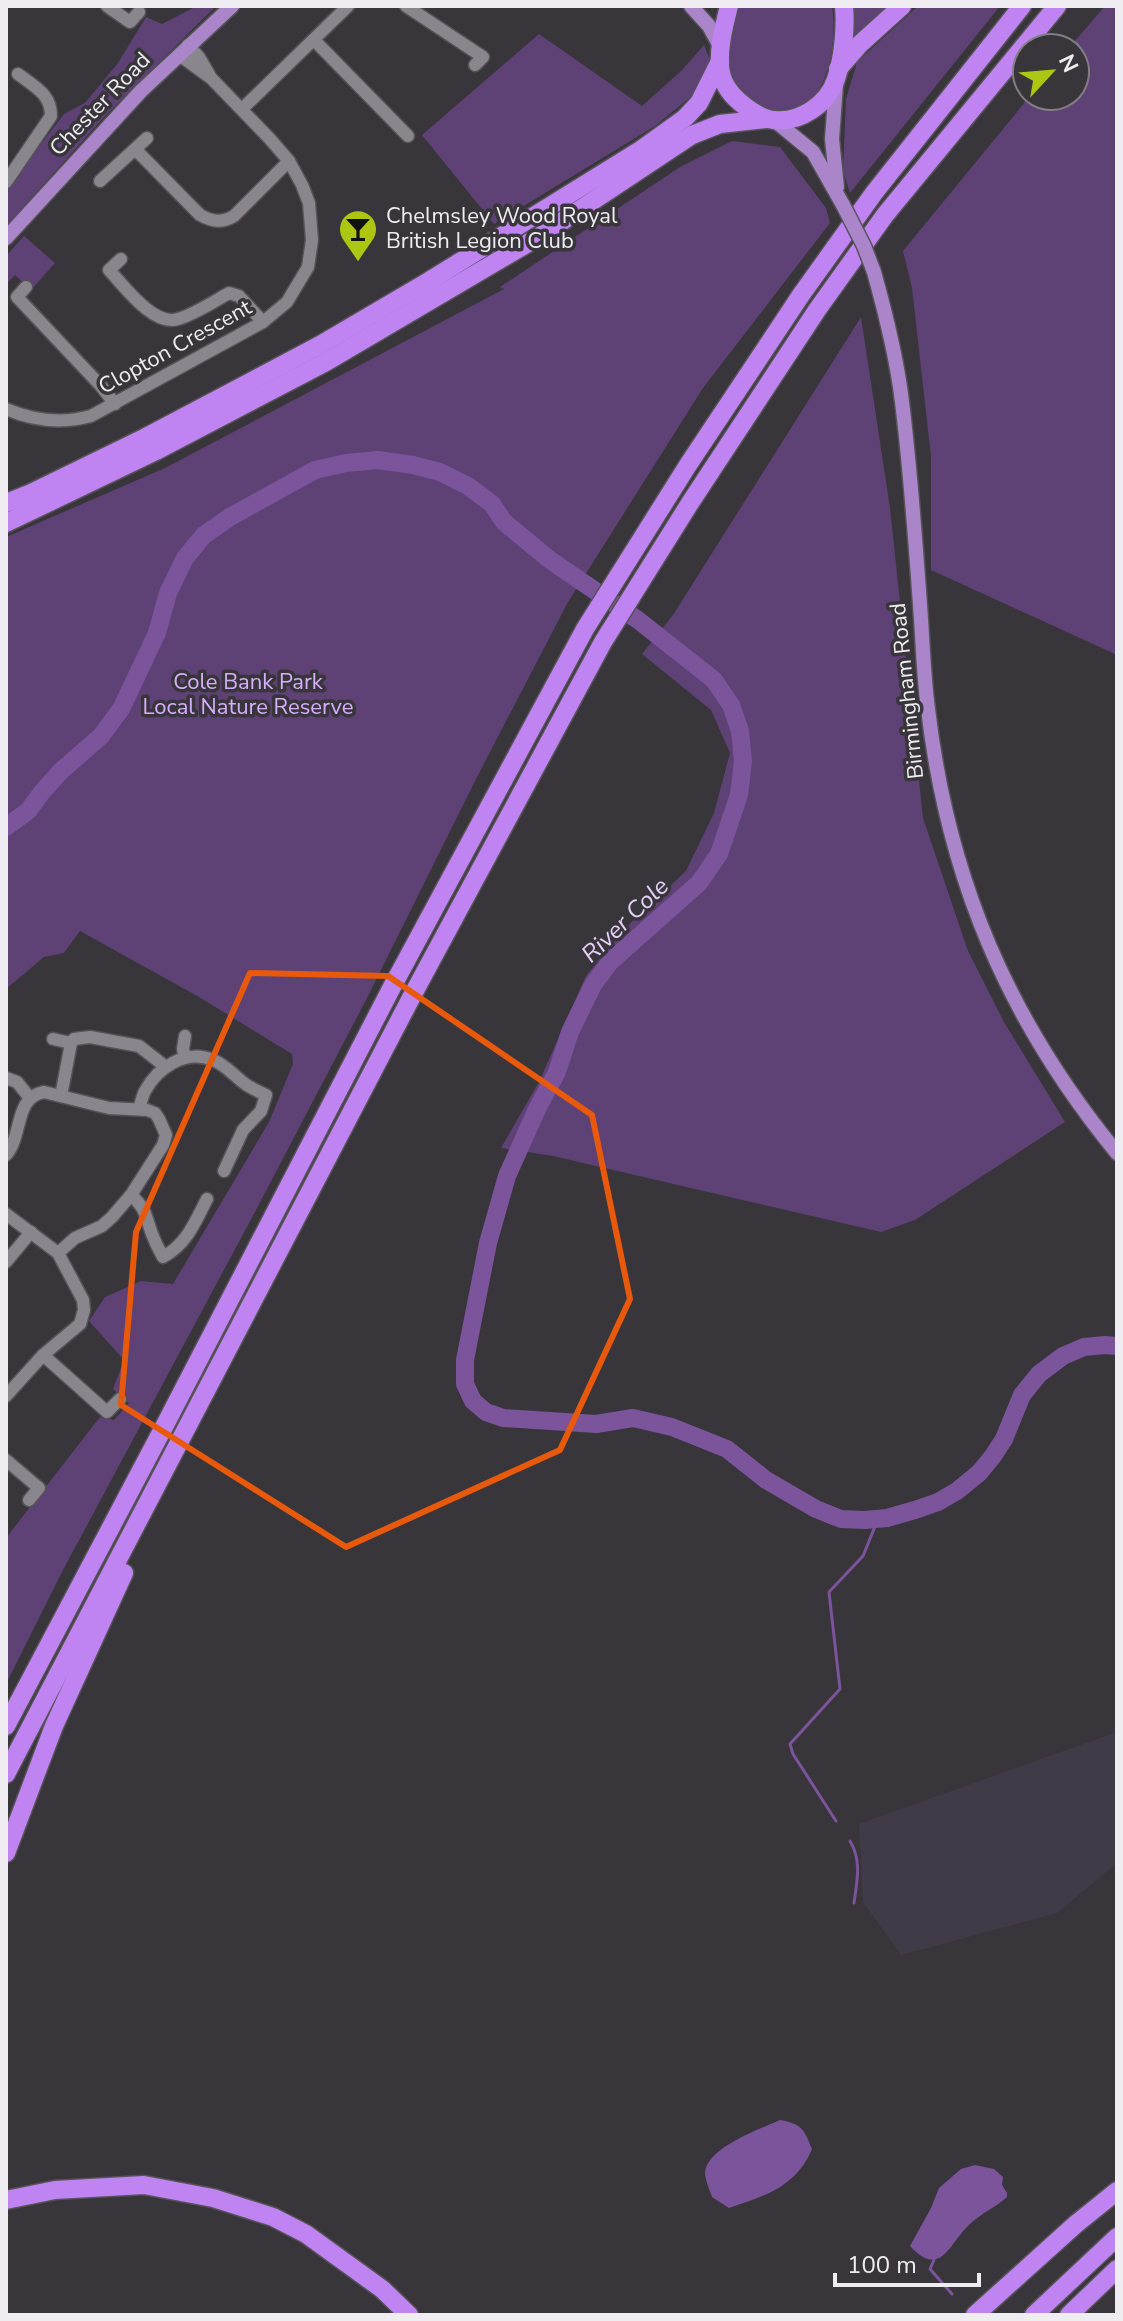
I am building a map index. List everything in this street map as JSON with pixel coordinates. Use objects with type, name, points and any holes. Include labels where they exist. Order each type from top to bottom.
[{"type":"highway","points":[[6,503],[146,437],[320,345],[639,151],[685,118],[699,103],[721,54],[729,6]]},
{"type":"highway","points":[[837,75],[846,24],[844,6]]},
{"type":"highway","points":[[6,523],[156,451],[326,362],[540,236],[692,135],[720,124],[787,120],[811,111],[823,102],[837,75],[860,44],[902,6]]},
{"type":"highway","points":[[6,1726],[392,987],[585,629],[688,465],[801,295],[874,193],[1022,6]]},
{"type":"highway","points":[[6,1774],[412,996],[603,642],[817,310],[885,215],[1057,6]]},
{"type":"highway","points":[[721,54],[725,84],[736,99],[770,120]]},
{"type":"highway","points":[[6,1853],[54,1726],[144,1533],[175,1452]]},
{"type":"highway","points":[[6,2200],[55,2190],[144,2185],[213,2198],[273,2217],[306,2234],[382,2289],[409,2315]]},
{"type":"highway","points":[[975,2315],[1117,2191]]},
{"type":"highway","points":[[1034,2315],[1117,2237]]},
{"type":"highway","points":[[1069,2315],[1117,2269]]},
{"type":"main road","name":"Chester Road","points":[[6,238],[131,101],[232,6]]},
{"type":"main road","points":[[691,6],[709,26],[721,54]]},
{"type":"main road","name":"Birmingham Road","points":[[837,75],[832,139],[840,198]]},
{"type":"main road","name":"Birmingham Road","points":[[770,120],[813,152],[840,198],[874,272],[892,342],[902,400],[927,708],[944,809],[958,862],[985,937],[1015,1001],[1068,1088],[1117,1153]]},
{"type":"street","points":[[107,6],[130,22],[139,12]]},
{"type":"street","points":[[242,109],[348,6]]},
{"type":"street","points":[[406,6],[483,57],[475,65]]},
{"type":"street","points":[[314,40],[408,136]]},
{"type":"street","name":"Clopton Crescent","points":[[6,409],[33,418],[66,421],[91,416],[263,322],[287,302],[308,267],[312,254],[312,216],[302,185],[289,161],[212,79],[199,57],[184,50]]},
{"type":"street","points":[[6,182],[51,116],[51,103],[44,94],[18,74]]},
{"type":"street","points":[[100,181],[147,138]]},
{"type":"street","points":[[135,149],[200,215],[218,221],[234,216],[289,161]]},
{"type":"street","points":[[121,259],[109,270],[150,312],[160,318],[176,320],[229,293],[239,296],[263,322]]},
{"type":"street","points":[[26,287],[17,297],[115,404]]},
{"type":"street","points":[[185,1036],[185,1057]]},
{"type":"street","points":[[61,1096],[74,1039],[90,1037],[139,1046],[166,1067]]},
{"type":"street","points":[[53,1039],[71,1043]]},
{"type":"street","points":[[139,1109],[145,1091],[166,1067],[185,1057],[212,1059],[224,1065],[245,1084],[266,1095]]},
{"type":"street","points":[[6,1078],[17,1082],[29,1097]]},
{"type":"street","points":[[224,1171],[243,1130],[261,1111],[272,1082]]},
{"type":"street","points":[[6,1155],[14,1146],[29,1097],[44,1092],[109,1108],[155,1113],[163,1124],[166,1135],[163,1145],[131,1195],[102,1226],[75,1238],[58,1253]]},
{"type":"street","points":[[131,1195],[143,1206],[163,1257]]},
{"type":"street","points":[[150,1265],[178,1249],[207,1199]]},
{"type":"street","points":[[6,1214],[58,1253],[83,1300],[84,1310],[80,1324],[43,1355],[6,1396]]},
{"type":"street","points":[[6,1262],[31,1232]]},
{"type":"street","points":[[43,1355],[107,1412],[120,1399]]},
{"type":"street","points":[[6,1460],[39,1488],[29,1500]]},
{"type":"highlighted area","points":[[250,973],[388,976],[592,1115],[630,1299],[560,1450],[346,1547],[121,1405],[136,1232]]},
{"type":"shaded area","points":[[1117,1732],[1117,1863],[1057,1913],[901,1955],[863,1902],[859,1824]]},
{"type":"shaded area","points":[[780,2120],[801,2128],[812,2149],[797,2173],[767,2194],[729,2208],[712,2197],[705,2173],[714,2155],[735,2140]]},
{"type":"shaded area","points":[[975,2165],[994,2169],[1003,2177],[1002,2185],[1007,2197],[971,2223],[938,2259],[921,2256],[910,2246],[939,2188],[961,2169]]},
{"type":"green space","points":[[197,6],[216,6],[104,117],[6,226],[6,190],[64,114],[85,103],[118,63],[146,17],[162,24]]},
{"type":"green space","points":[[735,6],[832,6],[834,31],[826,75],[820,88],[803,106],[790,111],[766,113],[730,82],[726,49]]},
{"type":"green space","points":[[852,6],[894,6],[850,45]]},
{"type":"green space","points":[[918,6],[1000,6],[850,193],[843,171],[846,99],[857,62]]},
{"type":"green space","points":[[1105,6],[1117,6],[1117,655],[931,570],[931,457],[912,288],[903,251],[1017,112],[1091,112],[1091,32],[1083,32]]},
{"type":"green space","points":[[539,34],[642,106],[681,71],[704,45],[710,60],[693,95],[655,126],[494,224],[422,135]]},
{"type":"green space","name":"Cole Bank Park Local Nature Reserve","points":[[732,141],[780,147],[826,208],[830,223],[703,388],[568,602],[366,1000],[63,1570],[6,1684],[6,1538],[100,1417],[114,1420],[129,1403],[113,1389],[124,1360],[89,1321],[105,1297],[141,1281],[173,1284],[269,1122],[293,1064],[292,1054],[199,997],[80,931],[64,953],[44,957],[6,989],[6,537],[165,468],[504,289],[500,287],[680,167]]},
{"type":"green space","points":[[24,236],[55,263],[31,290],[15,275],[6,284],[6,256]]},
{"type":"green space","points":[[861,317],[890,508],[923,818],[968,951],[1004,1022],[1065,1122],[915,1220],[881,1232],[553,1156],[501,1148],[539,1082],[586,976],[622,931],[686,871],[714,813],[730,753],[711,710],[642,654],[673,615]]},
{"type":"waterway","name":"River Cole","points":[[6,827],[28,811],[61,771],[101,736],[121,709],[157,633],[168,593],[185,558],[204,535],[315,470],[378,460],[440,472],[468,486],[492,504],[504,522],[550,560],[638,620],[714,680],[731,705],[740,731],[743,761],[739,795],[719,854],[699,883],[610,962],[593,985],[570,1032],[557,1072],[507,1176],[488,1243],[465,1360],[465,1384],[473,1401],[486,1412],[503,1418],[596,1424],[633,1418],[672,1427],[727,1449],[766,1480],[816,1509],[841,1519],[865,1520],[915,1510],[957,1491],[979,1473],[993,1456],[1004,1439],[1022,1395],[1039,1374],[1063,1356],[1084,1347],[1117,1346]]},
{"type":"waterway","points":[[836,1821],[793,1754],[790,1744],[840,1689],[829,1592],[863,1556],[878,1519]]},
{"type":"waterway","points":[[850,1841],[857,1864],[854,1903]]},
{"type":"waterway","points":[[934,2260],[930,2269],[952,2294]]},
{"type":"place","name":"Chelmsley Wood Royal British Legion Club","points":[[358,263]]}]
